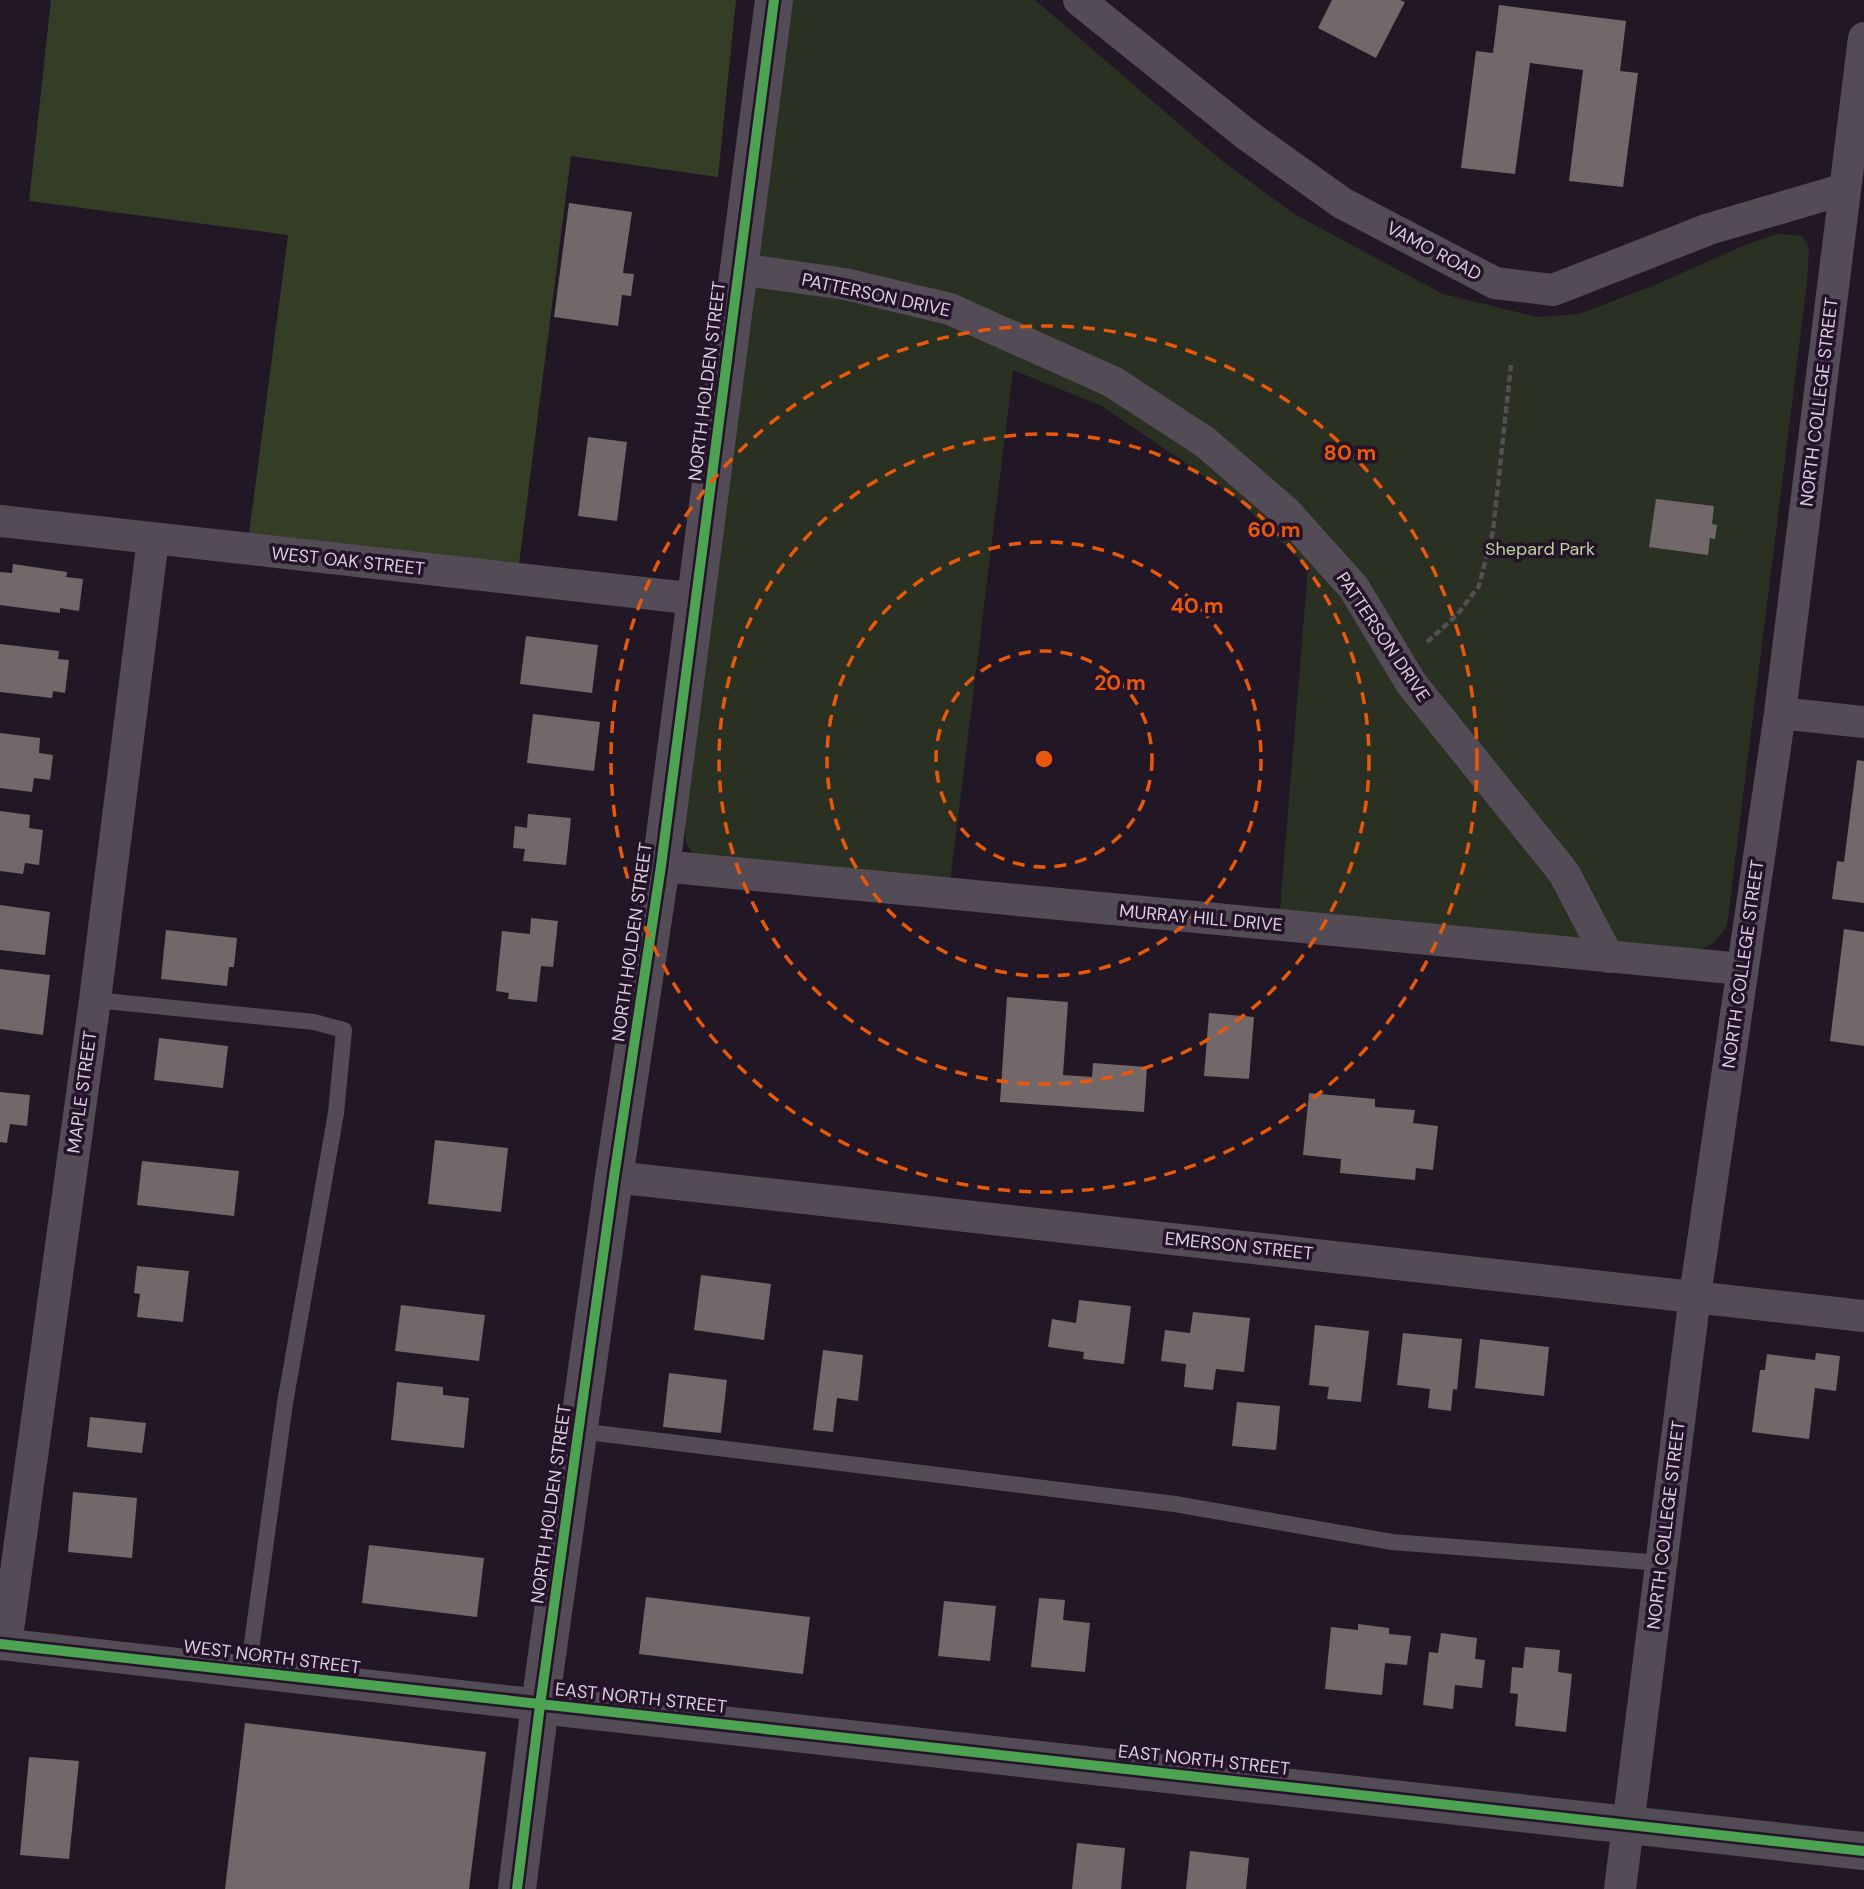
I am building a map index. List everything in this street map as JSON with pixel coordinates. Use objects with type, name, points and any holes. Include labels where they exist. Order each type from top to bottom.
[{"type":"main road","name":"NORTH HOLDEN STREET","points":[[517,1889],[614,1177],[661,866],[774,0]]},
{"type":"main road","name":"EAST NORTH STREET","points":[[540,1705],[1864,1851]]},
{"type":"street","name":"VAMO ROAD","points":[[1079,0],[1247,135],[1342,203],[1495,283],[1553,290],[1709,229],[1845,189]]},
{"type":"street","name":"NORTH COLLEGE STREET","points":[[1620,1889],[1695,1296],[1780,713],[1863,50]]},
{"type":"street","name":"PATTERSON DRIVE","points":[[739,269],[845,284],[950,309],[1114,382],[1206,442],[1286,512],[1354,588],[1411,683],[1564,873],[1608,957]]},
{"type":"street","name":"WEST OAK STREET","points":[[0,521],[697,599]]},
{"type":"street","name":"MAPLE STREET","points":[[3,1644],[95,1000],[153,539]]},
{"type":"street","points":[[1780,713],[1864,722]]},
{"type":"street","name":"MURRAY HILL DRIVE","points":[[661,866],[1742,969]]},
{"type":"street","name":"EMERSON STREET","points":[[614,1177],[1864,1316]]},
{"type":"street","name":"WEST NORTH STREET","points":[[3,1644],[540,1705]]},
{"type":"lane","points":[[95,1000],[314,1022],[344,1030],[336,1113],[285,1403],[248,1672]]},
{"type":"lane","points":[[579,1431],[1175,1504],[1392,1542],[1662,1563]]},
{"type":"path","points":[[1422,647],[1456,616],[1479,586],[1493,531],[1511,365]]},
{"type":"green space","points":[[51,0],[736,0],[718,177],[571,156],[518,572],[248,542],[288,235],[29,201]]},
{"type":"green space","name":"Shepard Park","points":[[790,0],[1035,0],[1221,160],[1294,214],[1443,294],[1537,317],[1579,314],[1655,285],[1745,245],[1777,234],[1802,236],[1809,248],[1807,282],[1727,926],[1714,943],[1697,951],[1280,910],[1308,568],[1236,498],[1102,406],[1013,370],[950,882],[693,854],[686,842],[685,825]]},
{"type":"building","points":[[1332,0],[1405,2],[1376,58],[1318,28]]},
{"type":"building","points":[[1499,5],[1626,21],[1620,71],[1638,73],[1623,187],[1569,181],[1583,70],[1530,63],[1515,174],[1461,168],[1476,51],[1493,53]]},
{"type":"building","points":[[569,203],[632,212],[623,273],[634,274],[631,296],[622,295],[618,326],[554,317]]},
{"type":"building","points":[[588,437],[627,442],[617,521],[578,516]]},
{"type":"building","points":[[1656,499],[1714,506],[1712,524],[1717,525],[1715,539],[1710,538],[1708,555],[1649,547]]},
{"type":"building","points":[[13,564],[67,572],[66,577],[83,579],[79,611],[60,608],[60,613],[0,605],[0,572],[12,573]]},
{"type":"building","points":[[526,636],[598,645],[592,693],[520,684]]},
{"type":"building","points":[[0,644],[59,651],[58,659],[69,660],[65,693],[53,691],[52,698],[0,692]]},
{"type":"building","points":[[533,714],[600,722],[594,771],[527,763]]},
{"type":"building","points":[[0,733],[40,738],[39,753],[53,755],[50,780],[34,778],[32,792],[0,788]]},
{"type":"building","points":[[1857,760],[1864,761],[1864,903],[1832,899],[1837,861],[1844,862]]},
{"type":"building","points":[[0,811],[30,815],[29,828],[43,830],[39,865],[25,863],[23,874],[0,871]]},
{"type":"building","points":[[528,814],[571,818],[566,865],[523,861],[525,849],[513,848],[515,826],[527,828]]},
{"type":"building","points":[[0,905],[50,912],[45,955],[0,950]]},
{"type":"building","points":[[531,918],[558,921],[553,967],[541,966],[537,1002],[508,999],[509,993],[496,991],[502,931],[530,934]]},
{"type":"building","points":[[1844,929],[1864,932],[1864,1046],[1830,1041]]},
{"type":"building","points":[[166,930],[237,938],[234,967],[229,967],[227,986],[161,979]]},
{"type":"building","points":[[0,969],[50,975],[43,1035],[0,1029]]},
{"type":"building","points":[[1007,997],[1068,1002],[1063,1075],[1092,1077],[1093,1063],[1147,1067],[1144,1112],[1000,1102]]},
{"type":"building","points":[[1209,1013],[1254,1017],[1249,1079],[1204,1076]]},
{"type":"building","points":[[159,1038],[228,1046],[223,1088],[154,1080]]},
{"type":"building","points":[[0,1092],[30,1095],[27,1126],[10,1124],[7,1143],[0,1142]]},
{"type":"building","points":[[1309,1093],[1375,1099],[1375,1107],[1415,1110],[1413,1123],[1438,1126],[1433,1170],[1416,1168],[1415,1180],[1340,1173],[1341,1159],[1303,1155]]},
{"type":"building","points":[[435,1140],[508,1148],[501,1212],[428,1204]]},
{"type":"building","points":[[142,1161],[239,1171],[234,1216],[137,1205]]},
{"type":"building","points":[[137,1266],[189,1271],[183,1322],[137,1317],[140,1294],[134,1293]]},
{"type":"building","points":[[701,1275],[771,1284],[764,1340],[694,1330]]},
{"type":"building","points":[[1079,1300],[1131,1306],[1124,1364],[1083,1359],[1084,1352],[1048,1347],[1052,1319],[1076,1323]]},
{"type":"building","points":[[401,1305],[485,1315],[479,1361],[395,1351]]},
{"type":"building","points":[[1193,1312],[1250,1318],[1244,1372],[1216,1369],[1213,1390],[1184,1387],[1186,1364],[1161,1361],[1165,1330],[1190,1333]]},
{"type":"building","points":[[1315,1325],[1369,1331],[1361,1402],[1327,1399],[1329,1387],[1309,1385]]},
{"type":"building","points":[[1403,1333],[1462,1339],[1457,1390],[1453,1389],[1451,1411],[1428,1408],[1430,1389],[1397,1385]]},
{"type":"building","points":[[1480,1339],[1549,1347],[1544,1396],[1475,1388]]},
{"type":"building","points":[[823,1350],[863,1355],[858,1401],[837,1398],[833,1432],[813,1430]]},
{"type":"building","points":[[1816,1353],[1840,1356],[1836,1391],[1815,1388],[1809,1439],[1752,1432],[1760,1370],[1765,1370],[1767,1354],[1815,1360]]},
{"type":"building","points":[[669,1373],[727,1380],[721,1433],[663,1427]]},
{"type":"building","points":[[397,1382],[443,1387],[443,1395],[469,1398],[464,1448],[391,1440]]},
{"type":"building","points":[[1237,1402],[1280,1406],[1276,1450],[1232,1446]]},
{"type":"building","points":[[90,1417],[146,1423],[142,1453],[87,1447]]},
{"type":"building","points":[[73,1492],[137,1498],[132,1558],[68,1552]]},
{"type":"building","points":[[369,1545],[484,1558],[477,1617],[362,1603]]},
{"type":"building","points":[[646,1597],[810,1617],[803,1674],[639,1654]]},
{"type":"building","points":[[1039,1598],[1065,1600],[1063,1620],[1090,1623],[1085,1672],[1031,1667]]},
{"type":"building","points":[[944,1601],[996,1606],[990,1661],[938,1656]]},
{"type":"building","points":[[1358,1624],[1389,1628],[1389,1634],[1411,1636],[1407,1665],[1385,1663],[1382,1695],[1325,1689],[1331,1627],[1358,1630]]},
{"type":"building","points":[[1441,1633],[1477,1638],[1475,1659],[1485,1660],[1482,1688],[1455,1685],[1453,1709],[1423,1705],[1429,1652],[1438,1653]]},
{"type":"building","points":[[1525,1647],[1560,1650],[1558,1672],[1572,1674],[1566,1732],[1515,1726],[1518,1694],[1510,1693],[1512,1667],[1523,1668]]},
{"type":"building","points":[[245,1723],[486,1752],[469,1889],[225,1889]]},
{"type":"building","points":[[29,1757],[79,1761],[69,1859],[20,1855]]},
{"type":"building","points":[[1077,1843],[1125,1848],[1121,1889],[1072,1889]]},
{"type":"building","points":[[1190,1851],[1249,1858],[1246,1889],[1186,1889]]},
{"type":"cycle path","points":[[517,1889],[614,1177],[661,866],[774,0]]},
{"type":"cycle path","points":[[0,1644],[1864,1851]]}]
